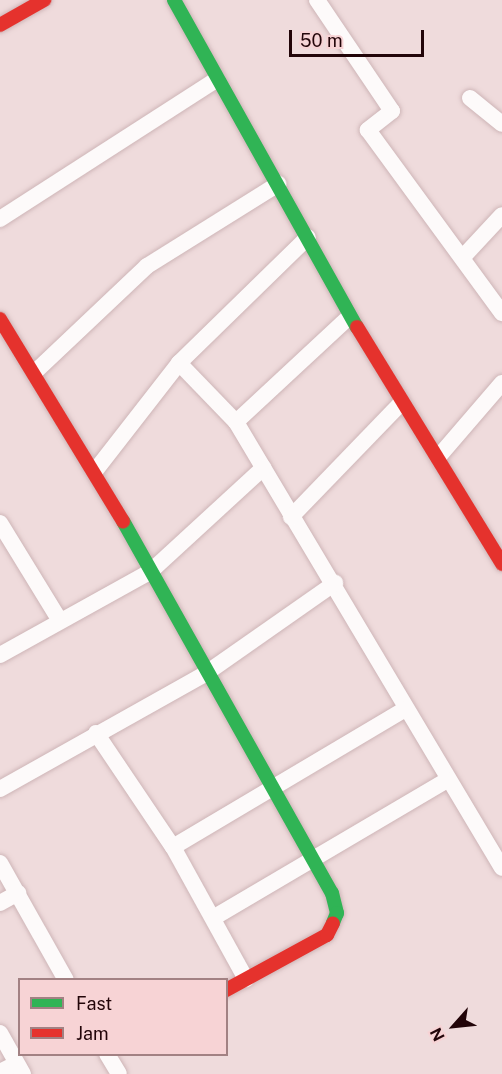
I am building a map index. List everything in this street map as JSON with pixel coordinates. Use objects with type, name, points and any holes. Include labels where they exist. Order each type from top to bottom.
[{"type":"street","points":[[0,7],[12,0]]},
{"type":"street","points":[[0,25],[44,0]]},
{"type":"street","points":[[174,0],[216,79],[308,237],[348,318],[401,403],[440,455],[502,564]]},
{"type":"street","points":[[317,0],[392,111],[368,130],[464,257],[502,314]]},
{"type":"street","points":[[0,219],[216,79]]},
{"type":"street","points":[[470,98],[502,124]]},
{"type":"street","points":[[36,371],[147,266],[278,184]]},
{"type":"street","points":[[464,257],[502,215]]},
{"type":"street","points":[[95,471],[179,363],[308,237]]},
{"type":"street","points":[[236,422],[348,318]]},
{"type":"street","points":[[0,319],[36,371],[95,471],[205,674],[315,859],[332,893],[336,924],[327,935],[228,989]]},
{"type":"street","points":[[179,363],[236,422],[291,517],[335,584],[404,710],[502,868]]},
{"type":"street","points":[[440,455],[502,383]]},
{"type":"street","points":[[291,517],[401,403]]},
{"type":"street","points":[[0,655],[150,572],[263,468]]},
{"type":"street","points":[[0,523],[60,621]]},
{"type":"street","points":[[0,789],[96,733],[205,674],[335,584]]},
{"type":"street","points":[[173,847],[404,710]]},
{"type":"street","points":[[96,733],[173,847],[246,979]]},
{"type":"street","points":[[213,918],[447,780]]},
{"type":"street","points":[[0,863],[65,978]]},
{"type":"street","points":[[0,903],[18,893]]},
{"type":"street","points":[[0,1033],[19,1069],[0,1072]]},
{"type":"street","points":[[112,1056],[119,1074]]},
{"type":"traffic: fast","points":[[174,0],[357,327]]},
{"type":"traffic: fast","points":[[123,521],[332,893],[337,913],[333,923]]},
{"type":"traffic: jam","points":[[0,25],[44,0]]},
{"type":"traffic: jam","points":[[0,319],[123,521]]},
{"type":"traffic: jam","points":[[357,327],[502,564]]},
{"type":"traffic: jam","points":[[228,989],[327,935],[333,923]]}]
